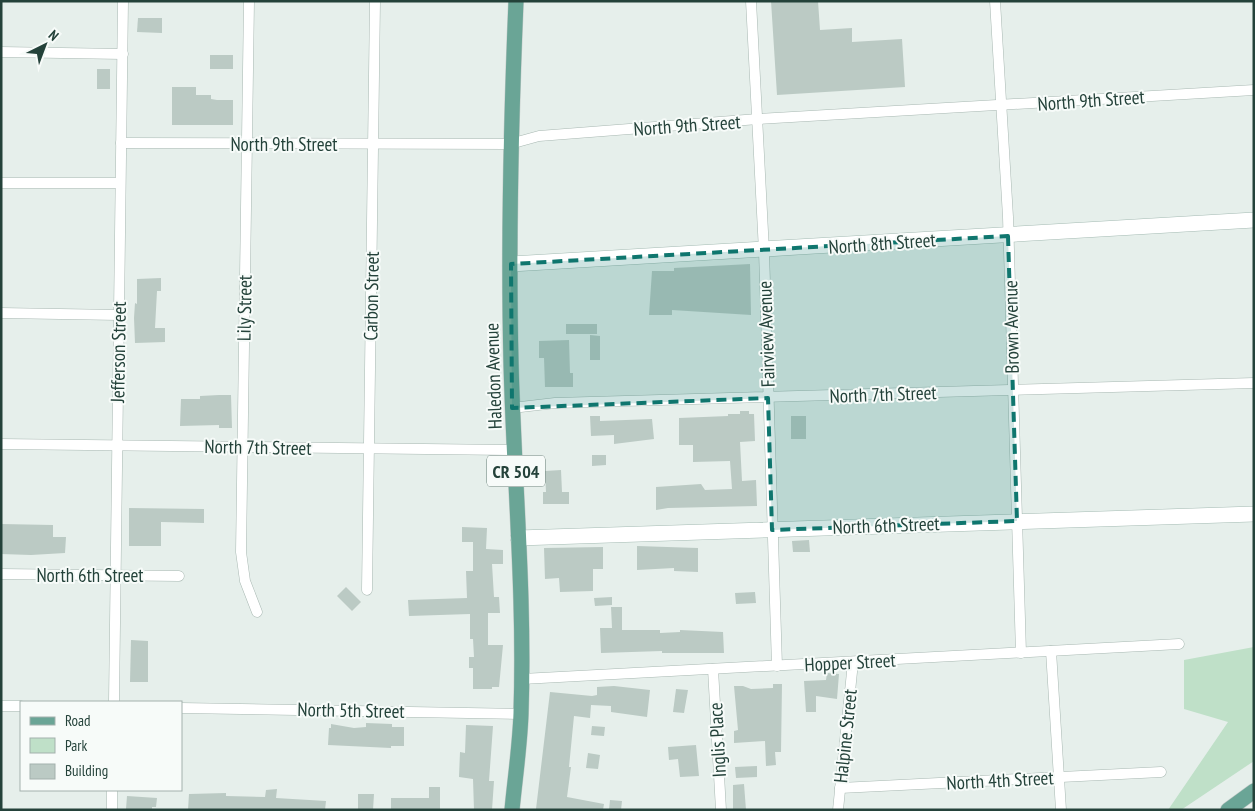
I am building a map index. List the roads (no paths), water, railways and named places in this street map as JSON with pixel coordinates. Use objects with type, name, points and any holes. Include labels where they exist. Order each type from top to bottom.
[{"type":"main road","name":"Haledon Avenue","points":[[512,810],[521,714],[522,679],[512,408],[510,144],[516,1]]},
{"type":"main road","points":[[1228,810],[1254,792]]},
{"type":"street","name":"Jefferson Street","points":[[114,701],[123,1]]},
{"type":"street","name":"Lily Street","points":[[249,1],[241,552],[245,581],[257,612]]},
{"type":"street","name":"Carbon Street","points":[[367,590],[375,1]]},
{"type":"street","name":"Fairview Avenue","points":[[751,1],[764,251],[777,666]]},
{"type":"street","name":"Brown Avenue","points":[[995,1],[1008,236],[1021,653]]},
{"type":"street","points":[[1,52],[123,54]]},
{"type":"street","name":"North 9th Street","points":[[121,143],[510,144],[539,136],[758,120],[1254,90]]},
{"type":"street","points":[[1,183],[120,183]]},
{"type":"street","name":"North 8th Street","points":[[511,264],[764,251],[1254,220]]},
{"type":"street","points":[[1,313],[119,315]]},
{"type":"street","name":"North 7th Street","points":[[512,408],[555,403],[1254,383]]},
{"type":"street","name":"North 7th Street","points":[[1,444],[515,450]]},
{"type":"street","name":"North 6th Street","points":[[518,538],[1254,514]]},
{"type":"street","name":"North 6th Street","points":[[1,574],[179,576]]},
{"type":"street","name":"Hopper Street","points":[[522,679],[1179,644]]},
{"type":"street","points":[[1051,651],[1061,810]]},
{"type":"street","name":"Halpine Street","points":[[838,810],[853,662]]},
{"type":"street","name":"Inglis Place","points":[[713,670],[721,810]]},
{"type":"street","points":[[1,706],[20,706]]},
{"type":"street","name":"North 5th Street","points":[[182,708],[521,714]]},
{"type":"street","name":"North 4th Street","points":[[840,788],[1161,772]]},
{"type":"street","points":[[112,791],[112,810]]}]
